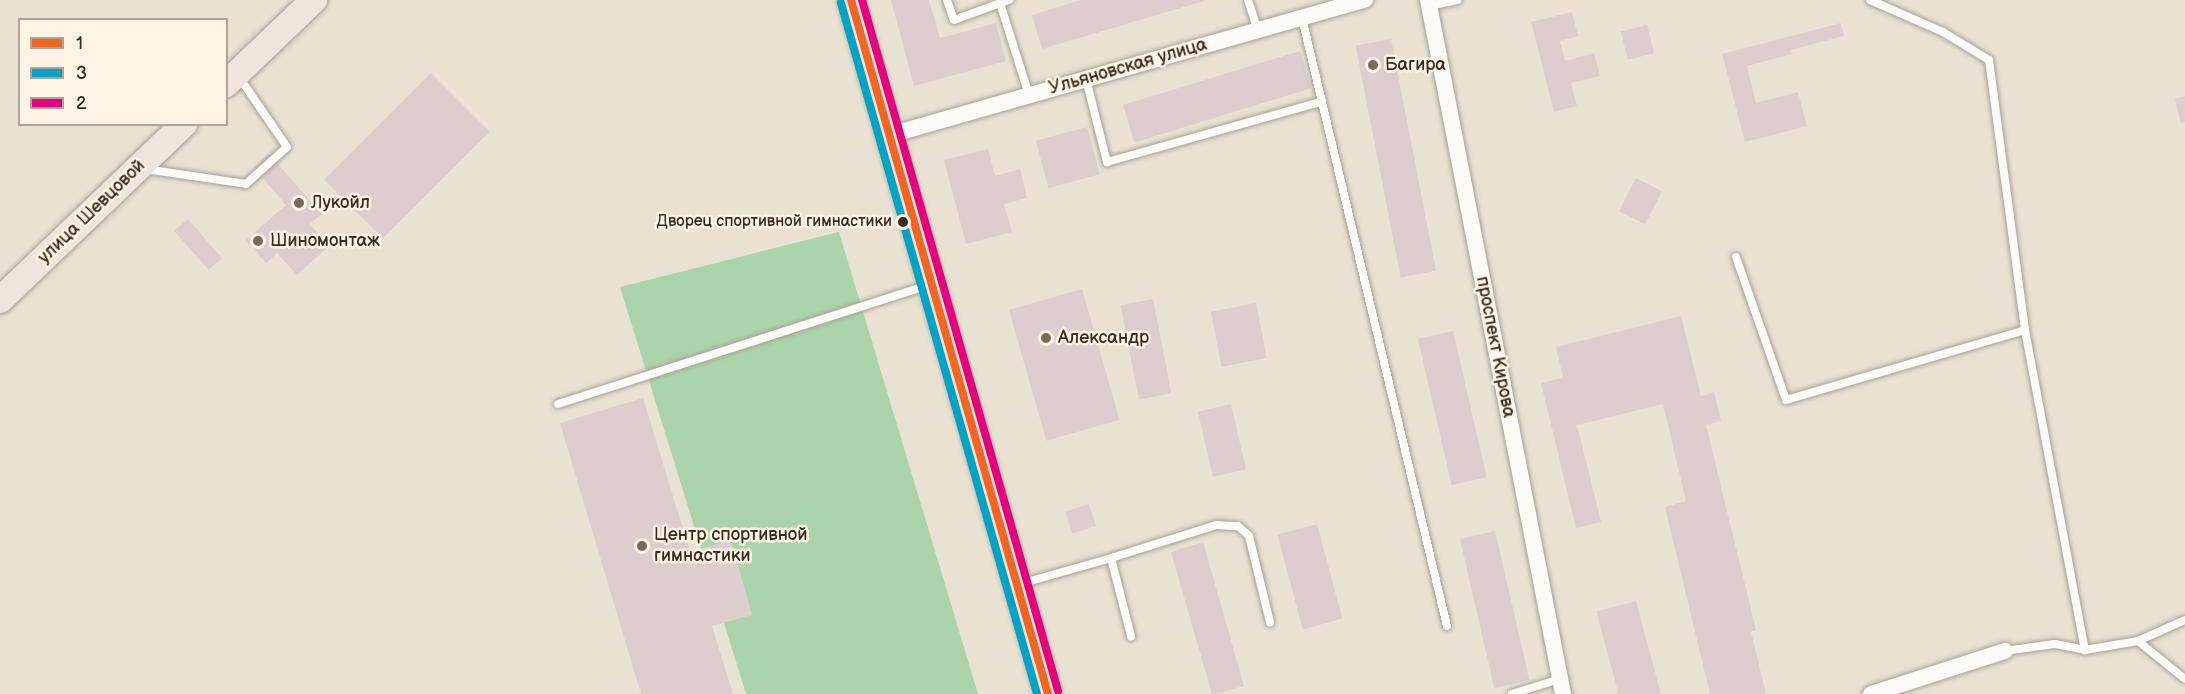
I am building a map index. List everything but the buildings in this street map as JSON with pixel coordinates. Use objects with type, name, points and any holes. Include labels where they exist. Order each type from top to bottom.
[{"type":"main road","points":[[232,79],[314,0]]},
{"type":"main road","points":[[851,0],[1048,694]]},
{"type":"main road","name":"улица Шевцовой","points":[[0,300],[182,126]]},
{"type":"street","name":"Ульяновская улица","points":[[890,135],[1365,0]]},
{"type":"street","name":"проспект Кирова","points":[[1428,3],[1561,686]]},
{"type":"street","points":[[1871,694],[2005,651]]},
{"type":"lane","points":[[947,0],[954,20],[1009,0]]},
{"type":"lane","points":[[1248,0],[1258,30]]},
{"type":"lane","points":[[1428,3],[1457,0]]},
{"type":"lane","points":[[1870,0],[1943,32],[1989,60],[2025,330],[2085,650]]},
{"type":"lane","points":[[1000,3],[1029,96]]},
{"type":"lane","points":[[1302,18],[1447,626]]},
{"type":"lane","points":[[138,168],[246,184],[287,147],[232,79]]},
{"type":"lane","points":[[1086,79],[1107,162],[1321,102]]},
{"type":"lane","points":[[1736,257],[1786,400],[2025,330]]},
{"type":"lane","points":[[558,404],[932,284]]},
{"type":"lane","points":[[1017,585],[1216,525],[1238,526],[1249,536],[1270,622]]},
{"type":"lane","points":[[1111,558],[1131,636]]},
{"type":"lane","points":[[2005,651],[2055,644],[2085,650],[2138,641],[2185,620]]},
{"type":"lane","points":[[2138,641],[2185,679]]},
{"type":"lane","points":[[1512,694],[1561,686]]},
{"type":"green space","name":"Дворец спортивной гимнастики","points":[[839,232],[978,694],[746,694],[620,287]]},
{"type":"transit line","name":"1","points":[[851,0],[1048,694]]},
{"type":"transit line","name":"2","points":[[862,0],[1058,691]]},
{"type":"transit line","name":"3","points":[[841,3],[1037,694]]},
{"type":"place","name":"Багира","points":[[1373,65]]},
{"type":"place","name":"Лукойл","points":[[299,203]]},
{"type":"place","name":"Дворец спортивной гимнастики","points":[[903,222]]},
{"type":"place","name":"Шиномонтаж","points":[[258,241]]},
{"type":"place","name":"Александр","points":[[1046,338]]},
{"type":"place","name":"Центр спортивной гимнастики","points":[[642,546]]}]
